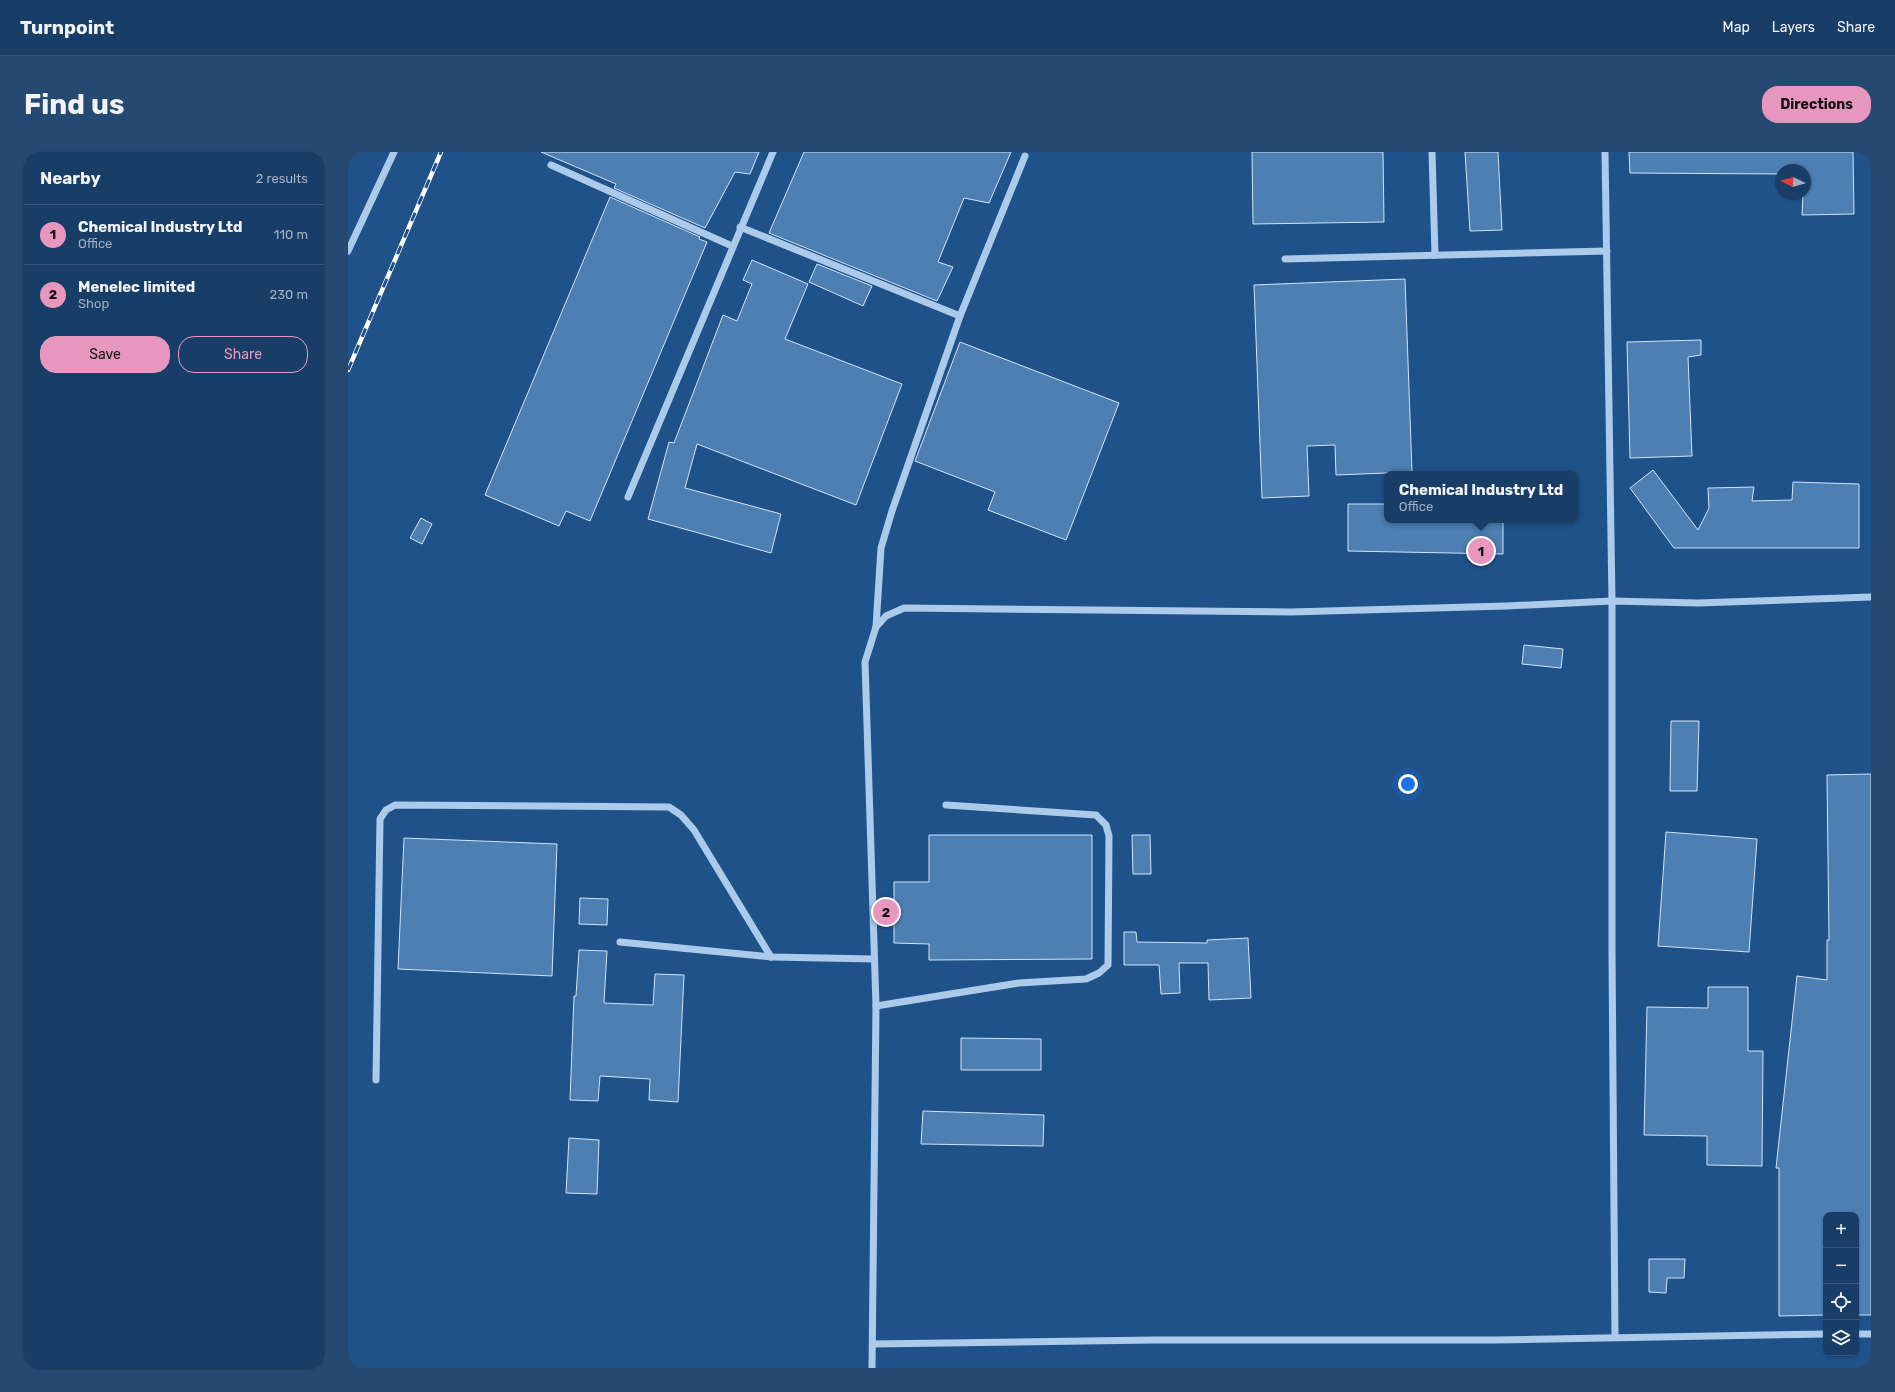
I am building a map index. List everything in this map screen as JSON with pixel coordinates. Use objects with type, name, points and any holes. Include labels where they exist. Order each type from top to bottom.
[{"type":"street","points":[[348,251],[394,152]]},
{"type":"street","points":[[628,497],[732,246],[773,152]]},
{"type":"street","points":[[1432,152],[1435,255]]},
{"type":"street","points":[[1605,152],[1612,601],[1612,953],[1615,1337]]},
{"type":"street","points":[[872,1368],[876,1006],[865,662],[876,627],[881,548],[892,511],[960,316],[1025,156]]},
{"type":"street","points":[[551,165],[732,246]]},
{"type":"street","points":[[740,227],[960,316]]},
{"type":"street","points":[[1285,259],[1606,251]]},
{"type":"street","points":[[876,627],[886,616],[904,608],[1291,612],[1506,606],[1612,601],[1698,604],[1871,597]]},
{"type":"street","points":[[376,1080],[380,819],[386,810],[395,805],[669,807],[681,815],[694,830],[770,957]]},
{"type":"street","points":[[876,1006],[1006,984],[1086,979],[1099,973],[1108,965],[1109,836],[1106,825],[1096,815],[946,805]]},
{"type":"street","points":[[620,942],[770,957],[874,959]]},
{"type":"street","points":[[873,1344],[1153,1340],[1496,1340],[1823,1334]]},
{"type":"street","points":[[1859,1334],[1871,1334]]},
{"type":"building","points":[[541,152],[759,152],[750,174],[735,172],[705,228],[614,188],[616,184]]},
{"type":"building","points":[[804,152],[1011,152],[989,203],[964,198],[938,262],[953,267],[937,301],[769,233]]},
{"type":"building","points":[[1252,152],[1383,152],[1384,222],[1253,224]]},
{"type":"building","points":[[1465,152],[1498,152],[1502,230],[1470,231]]},
{"type":"building","points":[[1629,152],[1853,152],[1854,214],[1802,215],[1803,200],[1811,200],[1811,164],[1775,164],[1775,174],[1630,173]]},
{"type":"building","points":[[610,197],[700,237],[699,239],[707,242],[590,521],[566,511],[559,526],[485,495]]},
{"type":"building","points":[[752,260],[808,284],[785,339],[902,384],[856,505],[697,444],[685,488],[781,514],[771,553],[648,519],[669,442],[674,443],[723,315],[737,321],[752,284],[743,280]]},
{"type":"building","points":[[817,264],[872,286],[863,306],[809,282]]},
{"type":"building","points":[[1405,279],[1412,471],[1384,471],[1384,473],[1336,475],[1335,445],[1307,446],[1309,496],[1262,498],[1254,285]]},
{"type":"building","points":[[1701,340],[1701,355],[1688,357],[1692,456],[1630,458],[1627,342]]},
{"type":"building","points":[[960,342],[1119,403],[1066,540],[988,510],[995,492],[915,461]]},
{"type":"building","points":[[1653,470],[1698,530],[1709,508],[1708,488],[1754,487],[1752,501],[1792,500],[1793,482],[1859,484],[1859,548],[1674,548],[1630,488]]},
{"type":"building","points":[[1348,504],[1384,504],[1384,523],[1503,523],[1503,554],[1348,551]]},
{"type":"building","points":[[421,518],[432,524],[422,544],[410,538]]},
{"type":"building","points":[[1524,645],[1563,649],[1561,668],[1522,664]]},
{"type":"building","points":[[1671,721],[1699,721],[1697,791],[1670,791]]},
{"type":"building","points":[[1871,774],[1871,1315],[1859,1315],[1859,1212],[1823,1212],[1823,1315],[1779,1316],[1779,1168],[1776,1168],[1797,976],[1827,980],[1827,940],[1829,940],[1827,775]]},
{"type":"building","points":[[1666,832],[1757,839],[1749,952],[1658,946]]},
{"type":"building","points":[[929,835],[1092,835],[1092,959],[929,960],[929,944],[894,943],[894,882],[929,882]]},
{"type":"building","points":[[1132,835],[1150,835],[1151,874],[1133,874]]},
{"type":"building","points":[[404,838],[557,844],[552,976],[398,969]]},
{"type":"building","points":[[580,898],[608,899],[607,925],[579,924]]},
{"type":"building","points":[[1124,932],[1136,932],[1137,942],[1207,943],[1207,940],[1248,938],[1251,998],[1209,1000],[1208,963],[1179,963],[1180,993],[1161,994],[1159,965],[1124,965]]},
{"type":"building","points":[[579,950],[607,951],[604,1003],[653,1005],[655,974],[684,975],[678,1102],[649,1100],[650,1079],[600,1076],[598,1101],[570,1100],[574,996],[576,996]]},
{"type":"building","points":[[1708,987],[1748,987],[1748,1051],[1763,1051],[1762,1166],[1707,1165],[1707,1136],[1644,1135],[1647,1007],[1708,1008]]},
{"type":"building","points":[[961,1038],[1041,1039],[1041,1070],[961,1070]]},
{"type":"building","points":[[923,1111],[1044,1115],[1043,1146],[921,1144]]},
{"type":"building","points":[[569,1138],[599,1140],[597,1194],[566,1193]]},
{"type":"building","points":[[1649,1259],[1685,1259],[1684,1278],[1667,1278],[1666,1293],[1649,1292]]},
{"type":"railway","points":[[348,370],[441,152]]},
{"type":"place","name":"Chemical Industry Ltd","points":[[1481,551]]},
{"type":"place","name":"Menelec limited","points":[[886,912]]}]
